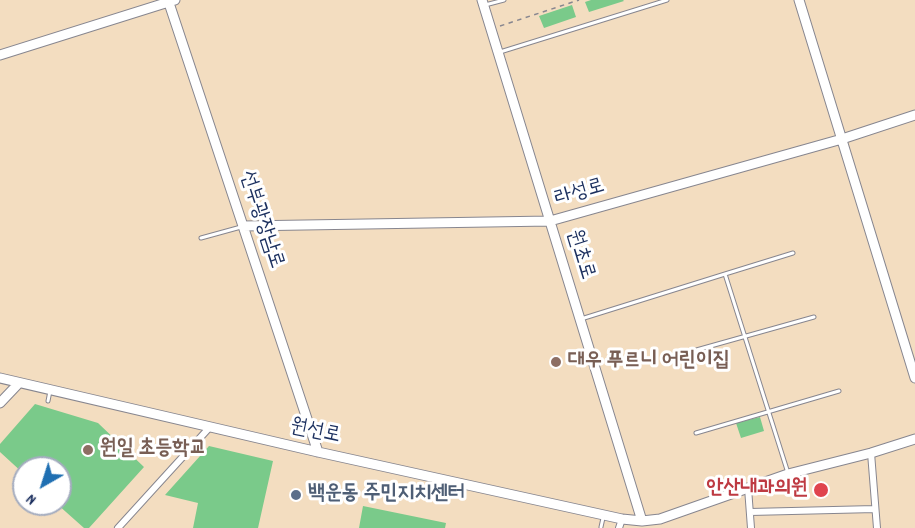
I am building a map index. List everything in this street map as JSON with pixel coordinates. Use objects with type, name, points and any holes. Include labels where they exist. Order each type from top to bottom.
[{"type":"street","points":[[799,0],[915,378]]},
{"type":"street","points":[[0,55],[170,1]]},
{"type":"street","name":"선부광장남로","points":[[170,1],[318,452]]},
{"type":"street","name":"원초로","points":[[483,3],[642,521]]},
{"type":"street","name":"라성로","points":[[243,226],[550,221],[842,139],[915,116]]},
{"type":"street","name":"원선로","points":[[0,378],[318,452],[389,472],[604,515],[621,524],[642,521],[661,523],[788,474],[871,453],[915,439]]},
{"type":"street","points":[[0,403],[19,383]]},
{"type":"street","points":[[118,528],[209,428]]},
{"type":"street","points":[[871,453],[877,528]]},
{"type":"street","points":[[748,488],[751,528]]},
{"type":"street","points":[[750,512],[876,509]]},
{"type":"lane","points":[[483,3],[504,0]]},
{"type":"lane","points":[[498,53],[667,0]]},
{"type":"lane","points":[[201,238],[243,226]]},
{"type":"lane","points":[[580,319],[793,253]]},
{"type":"lane","points":[[725,274],[788,474]]},
{"type":"lane","points":[[675,356],[814,317]]},
{"type":"lane","points":[[48,401],[50,390]]},
{"type":"lane","points":[[696,433],[838,390]]},
{"type":"lane","points":[[601,528],[604,515]]},
{"type":"path","points":[[491,28],[579,0]]},
{"type":"green space","points":[[591,0],[624,1],[589,12],[585,2]]},
{"type":"green space","points":[[572,5],[576,17],[544,28],[539,16]]},
{"type":"green space","points":[[35,404],[98,423],[144,467],[89,528],[84,528],[70,516],[72,456],[12,456],[12,463],[0,452],[0,444]]},
{"type":"green space","points":[[760,417],[764,431],[741,438],[736,423]]},
{"type":"green space","points":[[209,446],[273,461],[258,528],[193,528],[198,503],[165,495]]},
{"type":"green space","points":[[363,506],[446,523],[445,528],[359,528]]},
{"type":"place","name":"대우 푸르니 어린이집","points":[[556,362]]},
{"type":"place","name":"원일 초등학교","points":[[88,450]]},
{"type":"place","name":"안산내과의원","points":[[821,490]]},
{"type":"place","name":"백운동 주민지치센터","points":[[296,495]]}]
